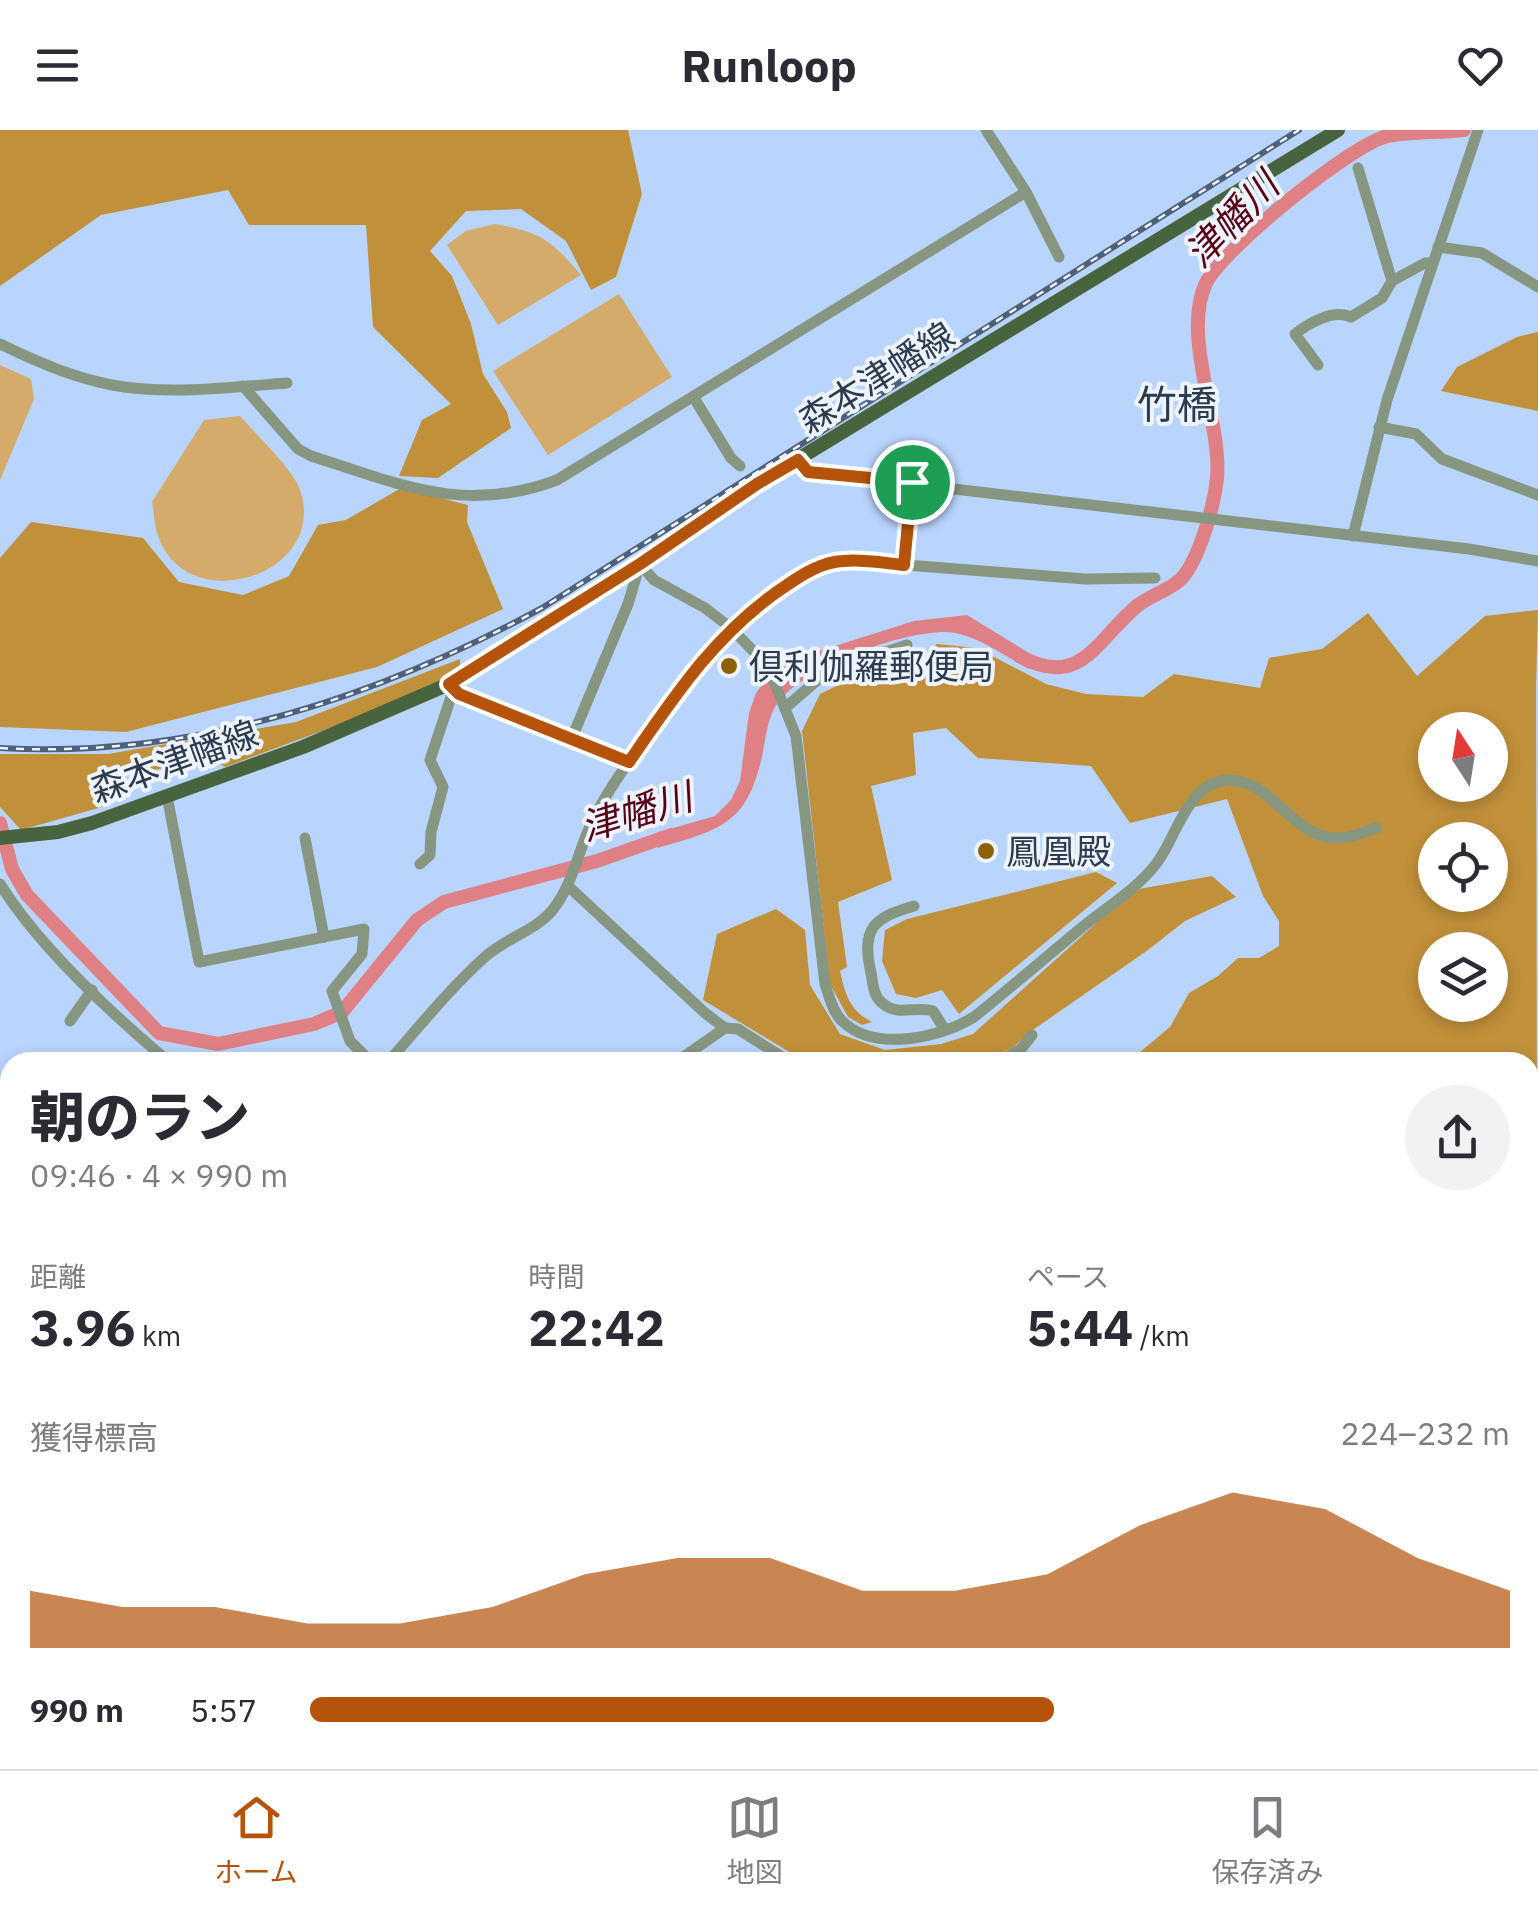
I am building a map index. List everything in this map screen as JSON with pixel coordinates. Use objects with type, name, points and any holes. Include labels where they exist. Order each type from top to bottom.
[{"type":"main road","name":"森本津幡線","points":[[0,838],[92,823],[303,747],[449,684],[640,564],[757,484],[1338,130]]},
{"type":"street","points":[[986,130],[1026,192],[1060,257]]},
{"type":"street","points":[[1353,536],[1380,427],[1476,136]]},
{"type":"street","points":[[1358,168],[1392,281]]},
{"type":"street","points":[[243,386],[298,449],[311,456],[431,492],[465,498],[512,494],[557,480],[1026,192]]},
{"type":"street","points":[[1438,247],[1482,252],[1538,288]]},
{"type":"street","points":[[1318,364],[1294,334],[1323,317],[1344,313],[1351,316],[1382,298],[1392,281],[1425,263],[1433,263]]},
{"type":"street","points":[[0,344],[73,374],[125,387],[287,384]]},
{"type":"street","points":[[694,398],[740,466]]},
{"type":"street","points":[[1380,427],[1416,434],[1442,460],[1538,495]]},
{"type":"street","points":[[798,460],[808,472],[1469,549],[1538,561]]},
{"type":"street","points":[[904,565],[912,482]]},
{"type":"street","points":[[397,1052],[469,972],[503,943],[552,911],[568,886],[590,825],[686,681],[752,608],[805,573],[842,560],[1084,579],[1155,578]]},
{"type":"street","points":[[640,564],[654,580],[705,608],[731,628],[761,660],[786,708],[796,736],[825,984],[844,1024],[866,1035],[887,1040],[945,1030],[974,1017],[1137,883],[1160,858],[1194,799],[1217,782],[1244,782],[1258,788],[1311,832],[1324,837],[1338,839],[1376,828]]},
{"type":"street","points":[[571,740],[628,604],[640,564]]},
{"type":"street","points":[[786,708],[828,672],[907,644]]},
{"type":"street","points":[[449,684],[459,694],[629,762]]},
{"type":"street","points":[[420,864],[430,855],[431,832],[443,787],[430,760],[451,696],[449,684]]},
{"type":"street","points":[[168,796],[199,962],[364,929],[362,954],[333,986],[332,996],[346,1032],[360,1052]]},
{"type":"street","points":[[305,838],[324,937]]},
{"type":"street","points":[[0,884],[14,908],[130,1029],[157,1052]]},
{"type":"street","points":[[568,886],[725,1028],[738,1029],[774,1052]]},
{"type":"street","points":[[914,906],[885,914],[870,931],[866,942],[875,993],[885,1005],[904,1013],[922,1008],[933,1011],[945,1030]]},
{"type":"street","points":[[70,1021],[92,990]]},
{"type":"street","points":[[693,1052],[725,1028]]},
{"type":"street","points":[[1021,1052],[1032,1036]]},
{"type":"shaded area","points":[[0,130],[628,130],[642,194],[616,277],[591,290],[566,241],[521,209],[466,211],[430,251],[452,276],[471,324],[483,374],[507,412],[511,428],[438,478],[399,476],[422,420],[451,404],[373,327],[366,225],[249,225],[228,190],[101,215],[0,286]]},
{"type":"shaded area","points":[[495,224],[544,239],[581,275],[498,325],[447,245],[466,231]]},
{"type":"shaded area","points":[[619,294],[672,377],[548,455],[493,371]]},
{"type":"shaded area","points":[[1538,332],[1538,411],[1441,391],[1457,367],[1517,337]]},
{"type":"shaded area","points":[[0,365],[31,379],[34,399],[0,480]]},
{"type":"shaded area","points":[[240,416],[295,479],[304,518],[295,544],[276,564],[251,576],[223,581],[195,576],[172,560],[157,533],[152,502],[204,420]]},
{"type":"shaded area","points":[[401,488],[468,505],[467,522],[503,609],[377,667],[126,732],[0,727],[0,558],[31,522],[143,538],[179,582],[243,595],[289,576],[318,525],[346,520]]},
{"type":"shaded area","points":[[1538,610],[1537,1052],[1140,1052],[1170,1027],[1189,993],[1218,976],[1238,958],[1259,958],[1279,946],[1279,921],[1263,896],[1227,799],[1130,823],[1091,766],[978,758],[946,728],[913,733],[916,775],[871,786],[892,880],[838,902],[847,967],[840,971],[844,987],[858,1013],[872,1022],[862,1025],[848,1017],[830,984],[802,731],[820,694],[853,678],[914,667],[937,644],[977,648],[1046,684],[1086,694],[1143,697],[1174,674],[1260,688],[1269,658],[1322,649],[1368,613],[1417,676],[1485,616]]},
{"type":"shaded area","points":[[967,615],[1037,658],[1029,669],[977,640],[945,632],[902,638],[826,667],[786,694],[774,709],[754,783],[737,812],[713,830],[658,848],[656,833],[715,816],[731,800],[740,781],[749,713],[756,693],[778,664],[914,621]]},
{"type":"shaded area","points":[[460,659],[460,671],[362,716],[225,767],[212,759],[102,780],[109,805],[21,830],[0,807],[0,754],[108,754],[296,722]]},
{"type":"shaded area","points":[[1096,872],[1117,883],[959,1014],[942,990],[916,998],[896,994],[882,961],[885,930],[907,919]]},
{"type":"shaded area","points":[[1212,876],[1236,897],[1185,921],[1003,1052],[789,1052],[703,1000],[717,934],[776,909],[805,930],[810,985],[840,1034],[885,1050],[941,1044],[973,1034],[1133,890]]},
{"type":"waterway","name":"津幡川","points":[[1019,656],[1040,665],[1073,664],[1098,646],[1137,606],[1177,582],[1189,569],[1209,516],[1217,478],[1198,328],[1206,283],[1217,267],[1290,200],[1370,143],[1397,134],[1464,130]]},
{"type":"waterway","name":"津幡川","points":[[0,823],[12,869],[27,895],[159,1033],[218,1044],[314,1024],[342,1012],[417,920],[444,902],[597,861],[671,835]]},
{"type":"railway","points":[[0,748],[72,749],[212,732],[348,695],[479,640],[542,608],[1299,130]]},
{"type":"place","name":"倶利伽羅郵便局","points":[[729,666]]},
{"type":"place","name":"鳳凰殿","points":[[986,851]]},
{"type":"district","name":"竹橋","points":[[1177,404]]},
{"type":"route","points":[[798,460],[808,472],[912,482],[904,565],[842,560],[826,564],[752,608],[686,681],[629,762],[459,694],[449,684],[798,460]]}]
